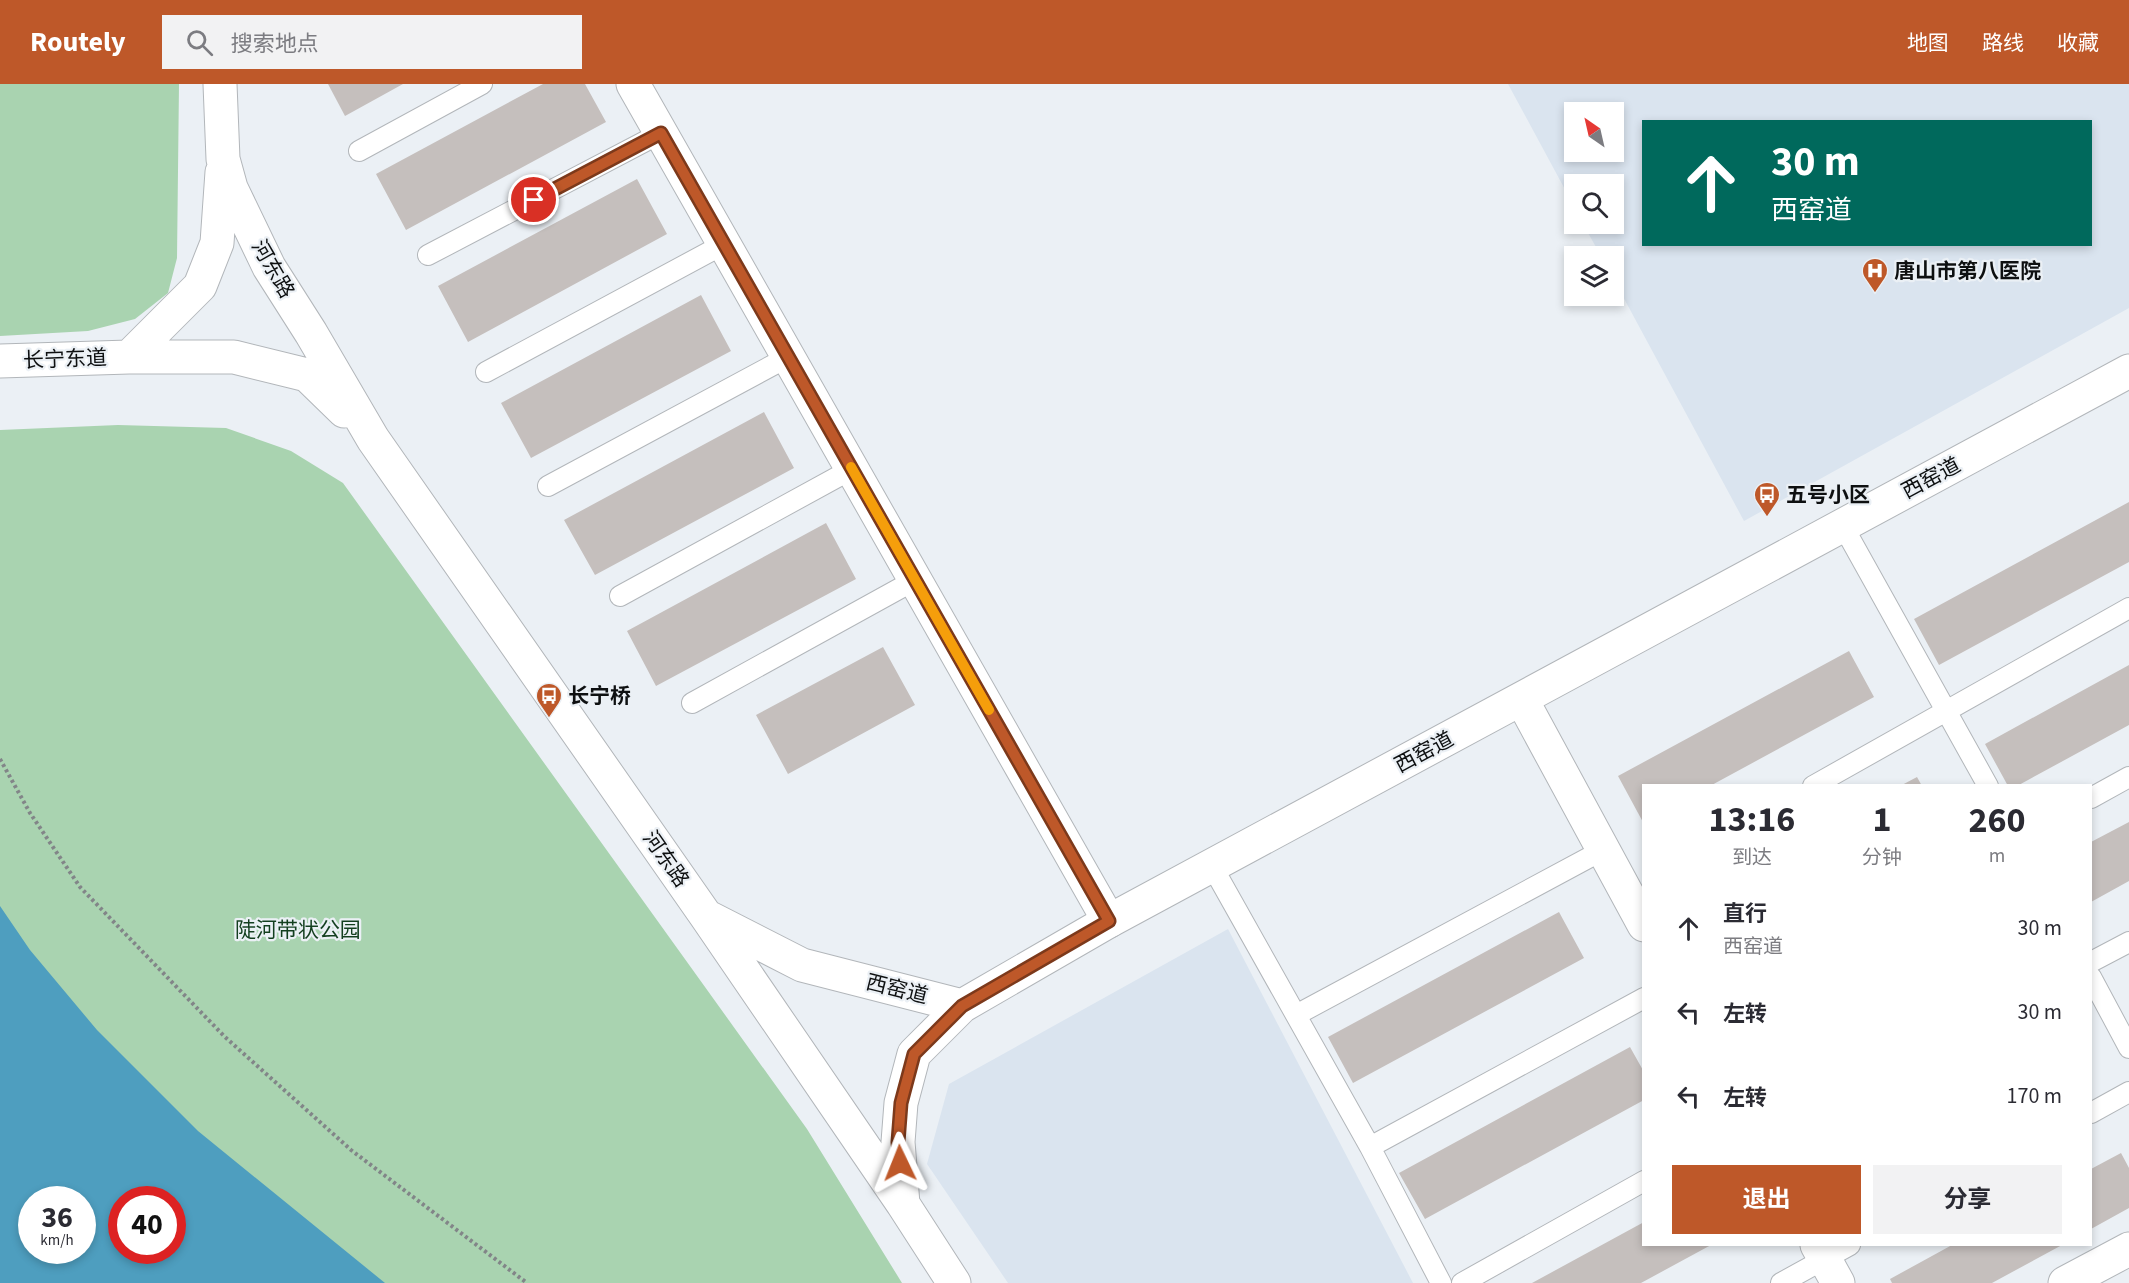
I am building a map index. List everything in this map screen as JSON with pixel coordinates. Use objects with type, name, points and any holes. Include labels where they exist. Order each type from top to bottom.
[{"type":"street","name":"河东路","points":[[220,84],[223,159],[231,188],[269,267],[373,439],[705,916],[903,1204],[954,1283]]},
{"type":"street","points":[[633,84],[1109,921]]},
{"type":"street","points":[[129,357],[200,286],[217,243],[223,159]]},
{"type":"street","name":"河东路","points":[[129,357],[234,357],[307,375],[373,439]]},
{"type":"street","name":"长宁东道","points":[[0,361],[129,357]]},
{"type":"street","name":"西窑道","points":[[705,916],[802,965],[962,1006],[1109,921],[2129,371]]},
{"type":"street","points":[[1522,700],[1603,850],[1635,886],[1642,916]]},
{"type":"street","points":[[903,1204],[898,1142],[901,1103],[914,1054],[962,1006]]},
{"type":"street","points":[[2065,1283],[2129,1249]]},
{"type":"lane","points":[[359,151],[482,84]]},
{"type":"lane","points":[[428,255],[661,133]]},
{"type":"lane","points":[[486,372],[724,244]]},
{"type":"lane","points":[[548,486],[788,357]]},
{"type":"lane","points":[[620,596],[852,470]]},
{"type":"lane","points":[[1842,526],[1987,784]]},
{"type":"lane","points":[[692,703],[915,580]]},
{"type":"lane","points":[[1817,784],[2129,608]]},
{"type":"lane","points":[[2092,797],[2129,777]]},
{"type":"lane","points":[[1296,1015],[1603,850]]},
{"type":"lane","points":[[1212,866],[1370,1147],[1441,1283]]},
{"type":"lane","points":[[2092,961],[2129,942]]},
{"type":"lane","points":[[2092,979],[2129,1048]]},
{"type":"lane","points":[[1370,1147],[1642,999]]},
{"type":"lane","points":[[2092,1112],[2129,1092]]},
{"type":"lane","points":[[1462,1283],[1642,1182]]},
{"type":"lane","points":[[1781,1283],[1833,1258]]},
{"type":"path","points":[[0,759],[30,813],[80,887],[224,1036],[351,1150],[527,1283]]},
{"type":"shaded area","name":"唐山市第八医院","points":[[1508,84],[2129,84],[2129,308],[1744,521],[1624,299],[1624,246],[1595,246],[1589,234],[1624,234],[1624,174],[1564,174],[1564,188]]},
{"type":"shaded area","points":[[1228,929],[1413,1283],[1008,1283],[927,1164],[949,1084]]},
{"type":"green space","points":[[0,84],[179,84],[177,258],[168,293],[135,319],[88,331],[0,336]]},
{"type":"green space","name":"陡河带状公园","points":[[118,425],[226,428],[291,451],[343,483],[807,1129],[902,1283],[0,1283],[0,430]]},
{"type":"water","points":[[0,906],[30,950],[97,1030],[198,1131],[385,1283],[0,1283]]},
{"type":"building","points":[[328,84],[403,84],[345,116]]},
{"type":"building","points":[[543,84],[585,84],[606,122],[406,230],[376,174]]},
{"type":"building","points":[[637,179],[667,234],[468,342],[438,286]]},
{"type":"building","points":[[701,295],[731,351],[531,458],[501,403]]},
{"type":"building","points":[[764,412],[794,468],[595,575],[564,520]]},
{"type":"building","points":[[2129,502],[2129,562],[1939,665],[1914,619]]},
{"type":"building","points":[[826,523],[856,579],[656,686],[627,631]]},
{"type":"building","points":[[883,647],[915,705],[788,774],[756,715]]},
{"type":"building","points":[[1849,651],[1874,697],[1714,784],[1642,784],[1642,820],[1618,776]]},
{"type":"building","points":[[2129,665],[2129,725],[2021,784],[2007,784],[1985,744]]},
{"type":"building","points":[[1917,777],[1921,784],[1904,784]]},
{"type":"building","points":[[2129,822],[2129,881],[2092,901],[2092,841]]},
{"type":"building","points":[[1559,912],[1584,958],[1353,1083],[1328,1037]]},
{"type":"building","points":[[1630,1047],[1642,1068],[1642,1101],[1425,1219],[1399,1173]]},
{"type":"building","points":[[2121,1153],[2129,1168],[2129,1208],[2092,1228],[2092,1168]]},
{"type":"building","points":[[1642,1223],[1642,1246],[1709,1246],[1641,1283],[1532,1283]]},
{"type":"building","points":[[1950,1246],[2060,1246],[1992,1283],[1892,1283],[1890,1279]]},
{"type":"slow traffic","points":[[851,467],[989,710]]},
{"type":"place","name":"唐山市第八医院","points":[[1875,294]]},
{"type":"place","name":"五号小区","points":[[1767,518]]},
{"type":"place","name":"长宁桥","points":[[549,719]]},
{"type":"route","points":[[534,200],[661,133],[1109,921],[962,1006],[914,1054],[901,1103],[898,1142],[900,1163]]}]
